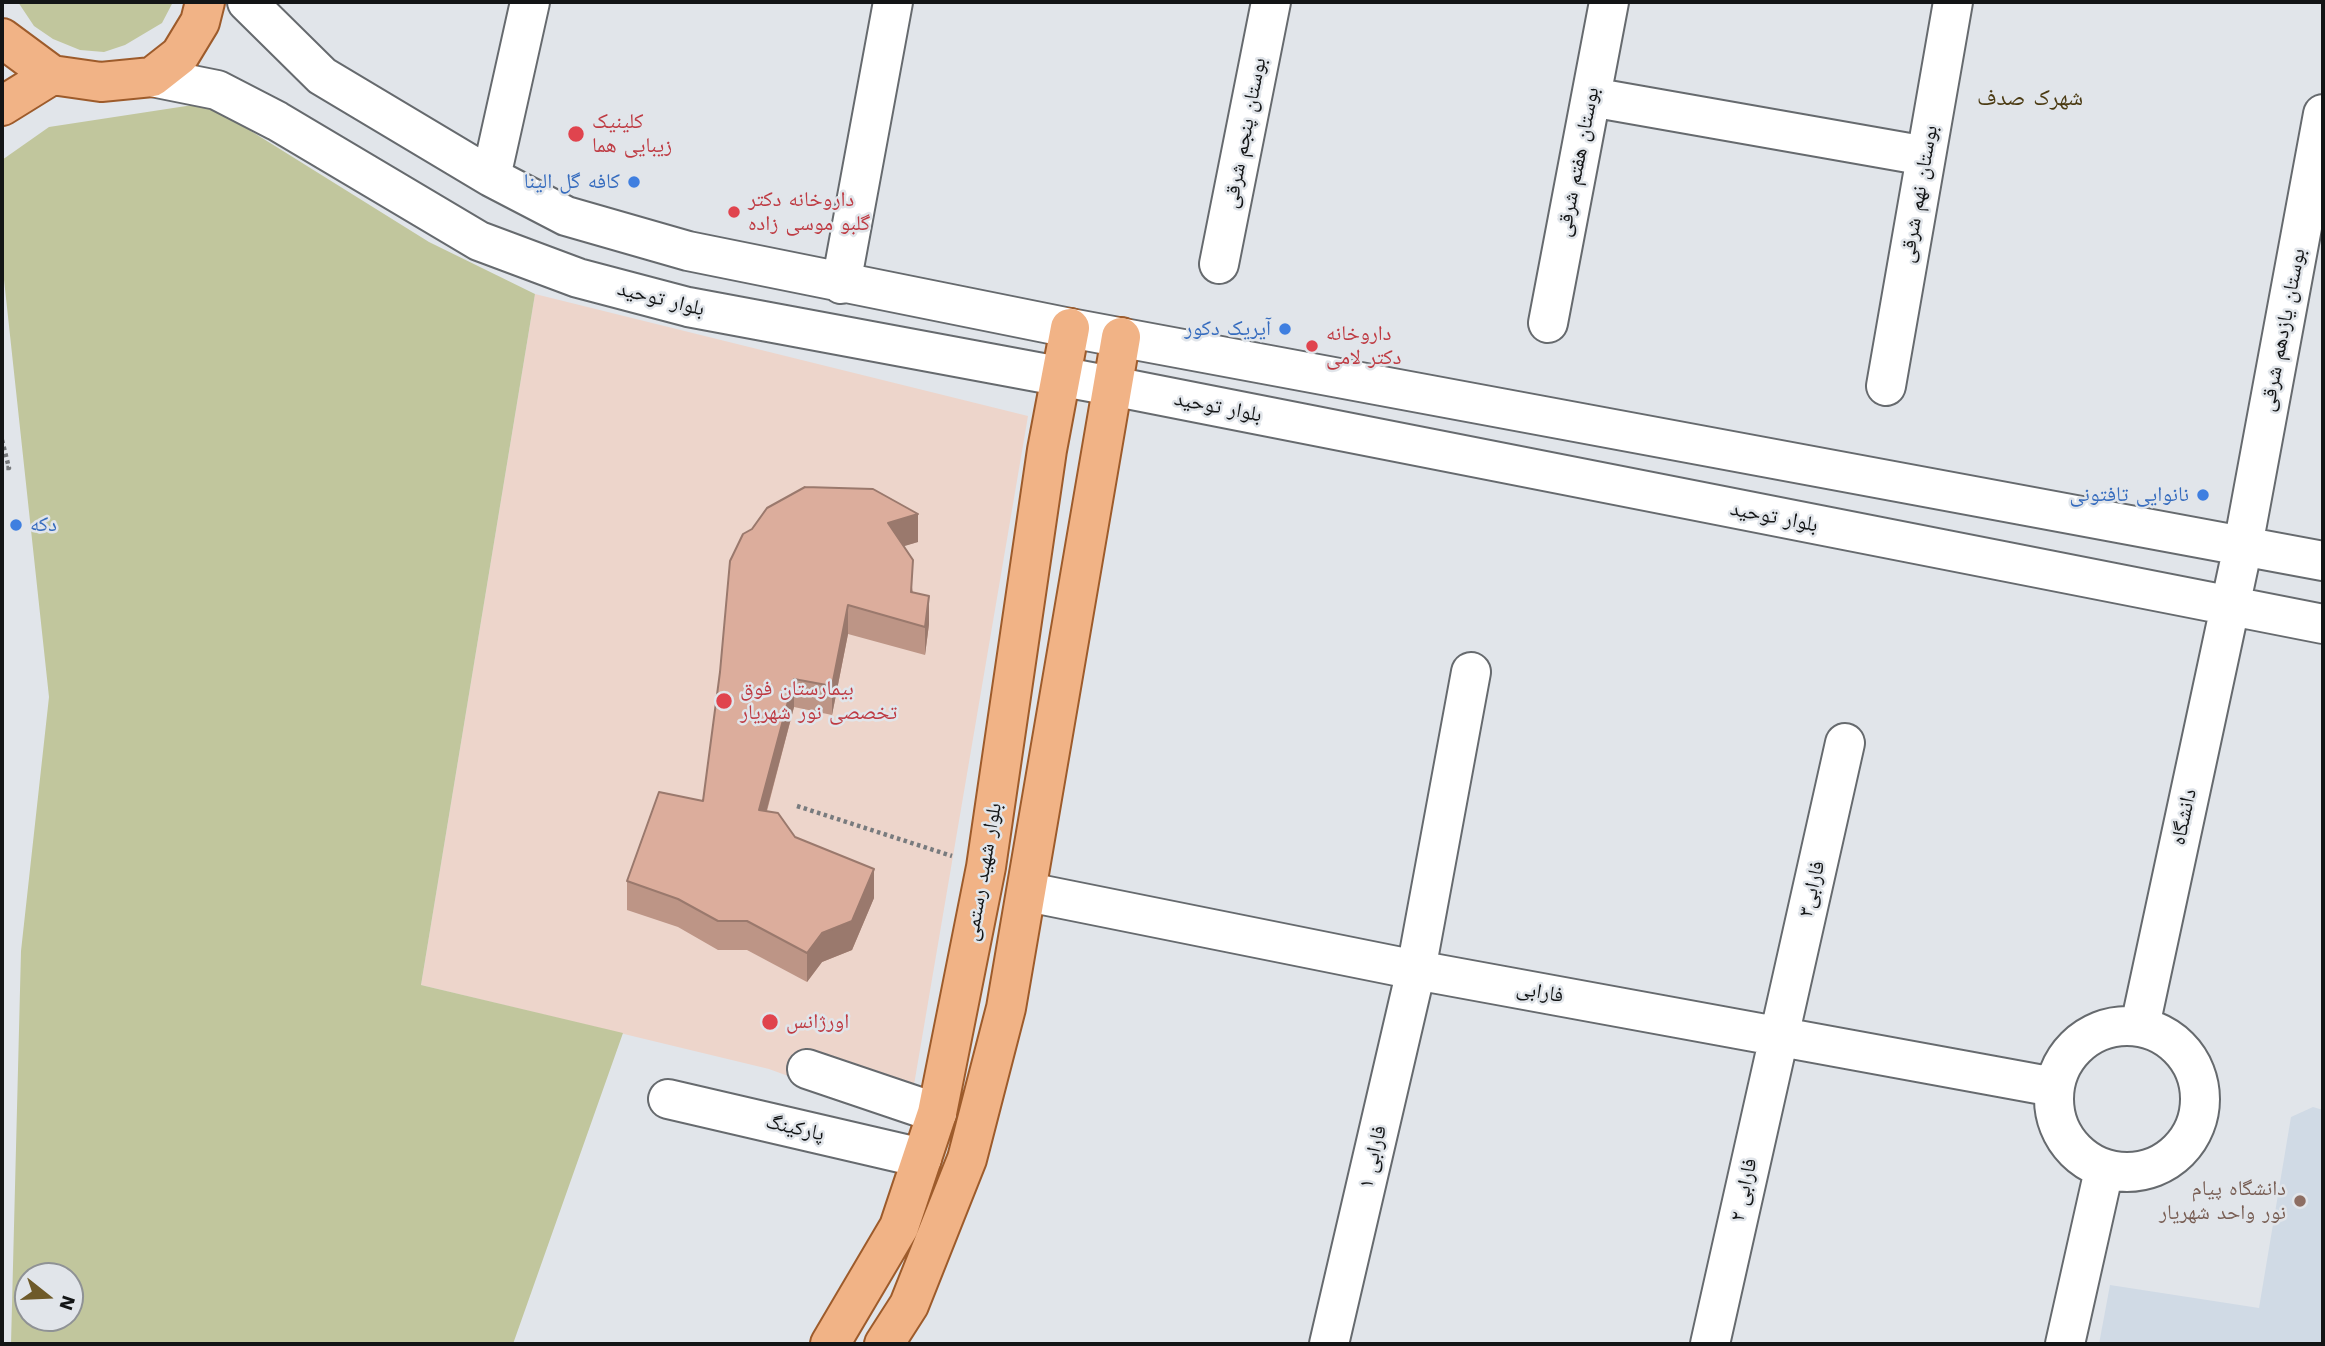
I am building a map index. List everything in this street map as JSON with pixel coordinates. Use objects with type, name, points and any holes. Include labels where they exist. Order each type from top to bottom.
[{"type":"main road","points":[[2,38],[52,75],[101,82],[152,77],[180,55],[200,22],[205,2]]},
{"type":"main road","points":[[2,106],[52,75]]},
{"type":"main road","name":"بلوار شهید رستمی","points":[[830,1344],[899,1227],[937,1113],[986,867],[1047,450],[1070,328]]},
{"type":"main road","points":[[884,1344],[909,1305],[967,1158],[1006,1008],[1121,337]]},
{"type":"main road","points":[[1047,450],[1066,433],[1079,429],[1091,436],[1099,453]]},
{"type":"street","points":[[247,2],[322,76],[491,177],[566,216],[688,251],[841,284],[1070,328],[2323,561]]},
{"type":"street","points":[[491,177],[530,2]]},
{"type":"street","points":[[841,284],[893,2]]},
{"type":"street","name":"بوستان پنجم شرقی","points":[[1219,264],[1271,2]]},
{"type":"street","name":"بوستان هفتم شرقی","points":[[1548,323],[1609,2]]},
{"type":"street","name":"بوستان نهم شرقی","points":[[1886,386],[1953,2]]},
{"type":"street","name":"بلوار توحید","points":[[152,77],[217,90],[277,121],[479,241],[578,278],[688,307],[1112,386],[2323,624]]},
{"type":"street","points":[[1591,97],[1926,156]]},
{"type":"street","name":"بوستان یازدهم شرقی","points":[[2229,607],[2243,546],[2323,114]]},
{"type":"street","name":"دانشگاه","points":[[2140,1026],[2229,607]]},
{"type":"street","name":"فارابی ۱","points":[[1329,1344],[1416,970],[1471,672]]},
{"type":"street","name":"فارابی۳","points":[[1778,1035],[1845,743]]},
{"type":"street","name":"فارابی","points":[[1028,892],[1416,970],[2054,1087]]},
{"type":"street","points":[[2117,1026],[2140,1026],[2162,1034],[2182,1049],[2194,1069],[2201,1093],[2199,1117],[2189,1140],[2172,1157],[2151,1169],[2127,1173],[2104,1170],[2085,1160],[2070,1146],[2059,1128],[2053,1108],[2054,1087],[2062,1065],[2075,1046],[2094,1033],[2117,1026]]},
{"type":"street","name":"فارابی ۲","points":[[1710,1344],[1778,1035]]},
{"type":"street","points":[[807,1069],[937,1113]]},
{"type":"street","name":"پارکینگ","points":[[668,1099],[922,1158]]},
{"type":"street","points":[[2065,1344],[2104,1170]]},
{"type":"path","points":[[2,440],[9,467],[2,468]]},
{"type":"path","points":[[797,806],[986,867]]},
{"type":"shaded area","name":"بیمارستان فوق تخصصی نور شهریار","points":[[535,294],[1028,416],[908,1120],[769,1069],[421,985]]},
{"type":"shaded area","name":"دانشگاه پیام نور واحد شهریار","points":[[2313,1107],[2323,1110],[2323,1344],[2099,1344],[2110,1285],[2259,1308],[2291,1117]]},
{"type":"green space","points":[[18,2],[173,2],[162,23],[125,45],[104,52],[80,50],[53,39],[34,26]]},
{"type":"green space","points":[[206,103],[429,242],[535,294],[421,985],[623,1033],[513,1344],[11,1344],[21,951],[49,697],[2,261],[2,160],[49,127]]},
{"type":"building","points":[[805,487],[873,489],[918,514],[888,523],[913,560],[911,592],[929,596],[925,627],[848,605],[832,686],[794,679],[759,810],[778,813],[795,837],[874,869],[852,921],[822,933],[807,953],[747,921],[718,921],[678,899],[627,881],[659,792],[703,801],[720,672],[730,561],[743,534],[752,529],[767,508]]},
{"type":"place","name":"کلینیک زیبایی هما","points":[[576,134]]},
{"type":"place","name":"کافه گل الینا","points":[[634,182]]},
{"type":"place","name":"داروخانه دکتر گلبو موسی زاده","points":[[734,212]]},
{"type":"place","name":"آیریک دکور","points":[[1285,329]]},
{"type":"place","name":"داروخانه دکتر لامی","points":[[1312,346]]},
{"type":"place","name":"نانوایی تافتونی","points":[[2203,495]]},
{"type":"place","name":"دکه","points":[[16,525]]},
{"type":"place","name":"بیمارستان فوق تخصصی نور شهریار","points":[[724,701]]},
{"type":"place","name":"اورژانس","points":[[770,1022]]},
{"type":"place","name":"دانشگاه پیام نور واحد شهریار","points":[[2300,1201]]},
{"type":"district","name":"شهرک صدف","points":[[2030,98]]}]
